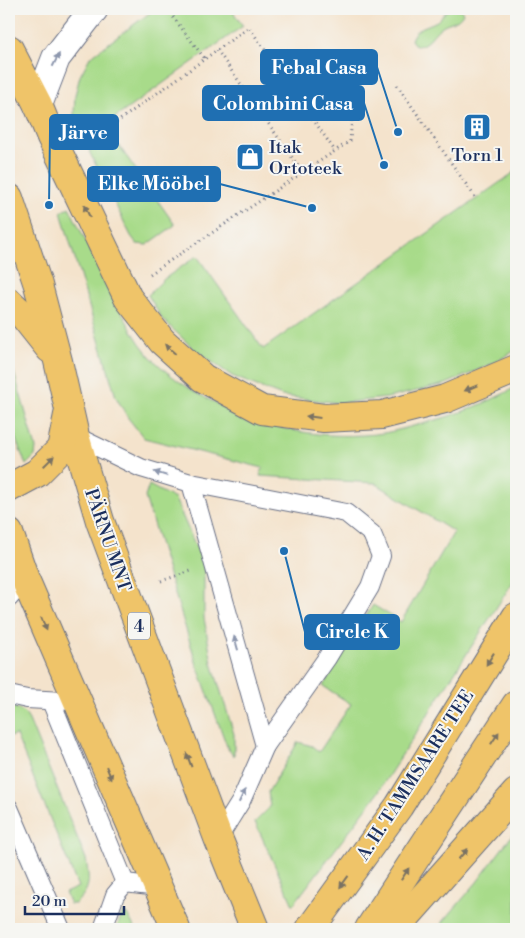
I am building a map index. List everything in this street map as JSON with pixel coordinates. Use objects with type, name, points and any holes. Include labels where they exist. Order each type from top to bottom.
[{"type":"main road","points":[[9,49],[38,105],[51,137],[128,298],[162,341],[203,378],[262,410],[324,418],[382,415],[444,399],[516,369]]},
{"type":"main road","name":"PÄRNU MNT","points":[[9,198],[38,285],[72,423],[100,521],[218,838],[255,929]]},
{"type":"main road","points":[[9,302],[23,315],[58,360]]},
{"type":"main road","points":[[9,488],[37,473],[61,449],[72,423]]},
{"type":"main road","points":[[9,533],[14,585],[78,702],[176,929]]},
{"type":"main road","name":"A. H. TAMMSAARE TEE","points":[[310,929],[399,806],[516,617]]},
{"type":"main road","points":[[369,929],[516,705]]},
{"type":"main road","points":[[395,929],[516,793]]},
{"type":"street","points":[[38,105],[56,58],[94,9]]},
{"type":"lane","points":[[72,423],[141,468],[191,483],[346,513],[372,534],[381,556],[370,587],[327,658],[265,746],[241,801],[218,838]]},
{"type":"lane","points":[[191,483],[265,746]]},
{"type":"lane","points":[[9,695],[27,699],[78,702]]},
{"type":"lane","points":[[51,701],[125,883]]},
{"type":"lane","points":[[9,808],[61,929]]},
{"type":"lane","points":[[125,883],[158,887]]},
{"type":"lane","points":[[103,929],[115,895],[125,883]]},
{"type":"path","points":[[167,9],[205,59]]},
{"type":"path","points":[[85,145],[249,27],[335,151]]},
{"type":"path","points":[[218,50],[303,173]]},
{"type":"path","points":[[258,107],[303,76]]},
{"type":"path","points":[[397,85],[475,196]]},
{"type":"path","points":[[146,277],[350,141],[352,117]]},
{"type":"green space","points":[[155,9],[231,9],[243,26],[84,140],[74,114],[75,95],[80,76],[90,57]]},
{"type":"green space","points":[[449,9],[460,9],[463,13],[457,20],[440,28],[424,44],[416,46],[411,40],[415,32],[437,21]]},
{"type":"green space","points":[[112,136],[175,225],[147,245],[137,244],[131,236],[89,151]]},
{"type":"green space","points":[[516,171],[516,350],[494,363],[446,384],[387,398],[340,403],[282,396],[232,376],[195,350],[162,319],[148,295],[164,279],[197,256],[263,349]]},
{"type":"green space","points":[[69,207],[123,315],[148,354],[163,369],[188,387],[235,412],[255,420],[297,431],[319,434],[362,435],[384,433],[446,417],[470,409],[516,387],[516,577],[375,797],[293,905],[255,822],[270,807],[268,792],[298,742],[312,746],[319,752],[351,704],[323,686],[373,605],[401,622],[454,532],[375,483],[260,476],[263,468],[144,438],[128,418],[116,397],[61,212]]},
{"type":"green space","points":[[9,355],[36,448],[35,456],[26,465],[9,422]]},
{"type":"green space","points":[[149,485],[175,499],[204,565],[204,618],[212,663],[234,734],[234,756],[228,749],[197,665],[145,497]]},
{"type":"green space","points":[[9,707],[21,710],[29,720],[86,859],[88,873],[87,888],[75,904],[70,904],[65,893],[78,887],[16,735],[9,737]]},
{"type":"green space","points":[[516,830],[516,929],[437,929],[477,882]]},
{"type":"green space","points":[[123,912],[128,915],[135,929],[116,929]]},
{"type":"place","name":"Torn 1","points":[[477,127]]},
{"type":"place","name":"Febal Casa","points":[[398,132]]},
{"type":"place","name":"Itak Ortoteek","points":[[250,157]]},
{"type":"place","name":"Colombini Casa","points":[[384,165]]},
{"type":"place","name":"Järve","points":[[49,205]]},
{"type":"place","name":"Elke Mööbel","points":[[312,208]]},
{"type":"place","name":"Circle K","points":[[284,551]]}]
